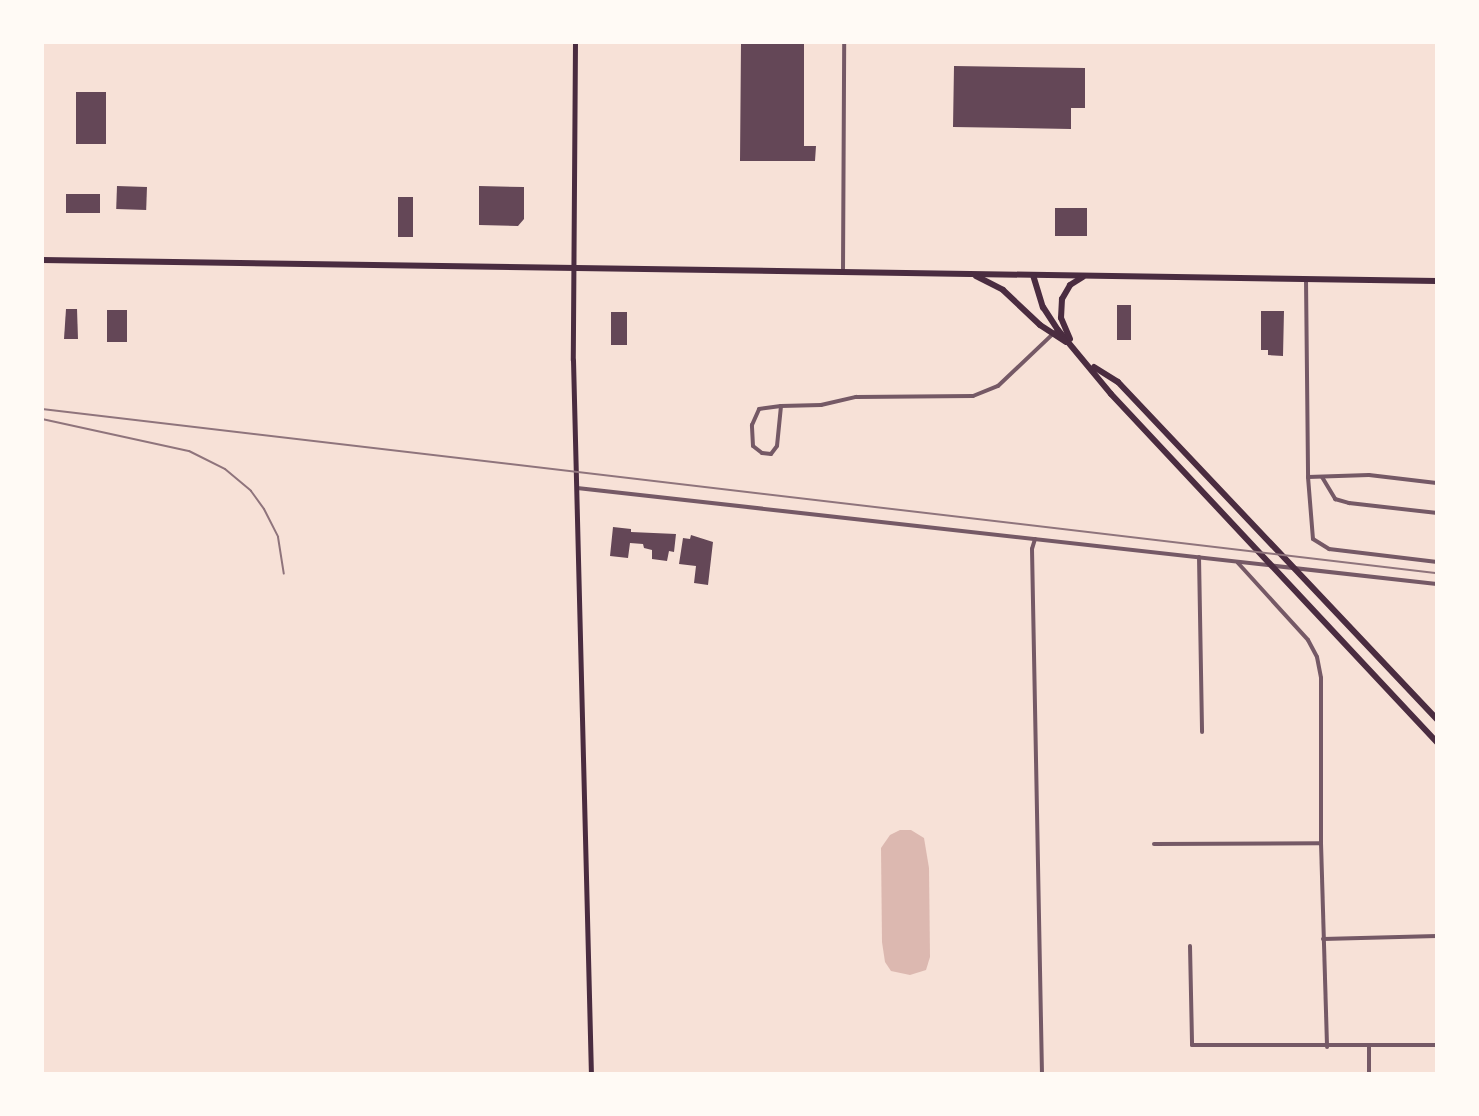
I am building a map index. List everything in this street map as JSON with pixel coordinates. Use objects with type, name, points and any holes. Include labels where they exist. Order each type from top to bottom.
[{"type":"main road","points":[[575,42],[572,270],[575,488],[591,1074]]},
{"type":"main road","points":[[42,260],[1437,281]]},
{"type":"main road","points":[[970,274],[1003,290],[1058,329]]},
{"type":"main road","points":[[1033,275],[1043,307],[1111,394],[1199,492],[1437,742]]},
{"type":"main road","points":[[1058,329],[1064,294],[1077,280],[1088,275]]},
{"type":"main road","points":[[1088,363],[1118,382],[1437,719]]},
{"type":"street","points":[[843,271],[844,42]]},
{"type":"street","points":[[1306,279],[1308,477],[1313,539],[1329,549],[1437,562]]},
{"type":"street","points":[[781,406],[777,446],[771,454],[762,453],[753,446],[752,425],[759,409],[781,406],[821,405],[856,397],[973,396],[998,386],[1058,329]]},
{"type":"street","points":[[1308,477],[1369,475],[1437,483]]},
{"type":"street","points":[[1322,477],[1335,499],[1437,513]]},
{"type":"street","points":[[575,488],[1437,584]]},
{"type":"street","points":[[1035,539],[1032,549],[1042,1074]]},
{"type":"street","points":[[1199,557],[1202,732]]},
{"type":"street","points":[[1236,561],[1308,640],[1317,657],[1321,689],[1321,843],[1327,1047]]},
{"type":"street","points":[[1154,844],[1321,843]]},
{"type":"street","points":[[1323,939],[1437,936]]},
{"type":"street","points":[[1190,946],[1192,1045],[1437,1045]]},
{"type":"street","points":[[1369,1046],[1369,1074]]},
{"type":"shaded area","points":[[900,830],[911,830],[924,838],[929,868],[930,957],[926,970],[910,975],[891,971],[885,962],[882,942],[881,848],[890,835]]},
{"type":"building","points":[[741,42],[804,42],[804,146],[816,146],[815,161],[740,161]]},
{"type":"building","points":[[954,66],[1085,68],[1085,108],[1071,108],[1071,129],[953,127]]},
{"type":"building","points":[[76,92],[106,92],[106,144],[76,144]]},
{"type":"building","points":[[117,186],[147,187],[146,210],[116,209]]},
{"type":"building","points":[[479,186],[524,187],[524,219],[518,226],[479,225]]},
{"type":"building","points":[[66,194],[100,194],[100,213],[66,213]]},
{"type":"building","points":[[398,197],[413,197],[413,237],[398,237]]},
{"type":"building","points":[[1055,208],[1087,208],[1087,236],[1055,236]]},
{"type":"building","points":[[1117,305],[1131,305],[1131,340],[1117,340]]},
{"type":"building","points":[[66,309],[77,309],[78,339],[64,339]]},
{"type":"building","points":[[107,310],[127,310],[127,342],[107,342]]},
{"type":"building","points":[[1261,311],[1284,311],[1283,356],[1268,355],[1268,350],[1261,350]]},
{"type":"building","points":[[611,312],[627,312],[627,345],[611,345]]},
{"type":"building","points":[[613,527],[631,529],[631,532],[676,534],[674,552],[669,551],[667,561],[652,559],[652,550],[644,548],[643,544],[630,543],[628,558],[610,556]]},
{"type":"building","points":[[691,535],[713,542],[708,585],[694,583],[696,566],[679,564],[683,538],[690,539]]},
{"type":"railway","points":[[42,409],[1437,573]]},
{"type":"railway","points":[[42,419],[189,451],[225,469],[251,491],[264,509],[278,537],[284,574]]}]
